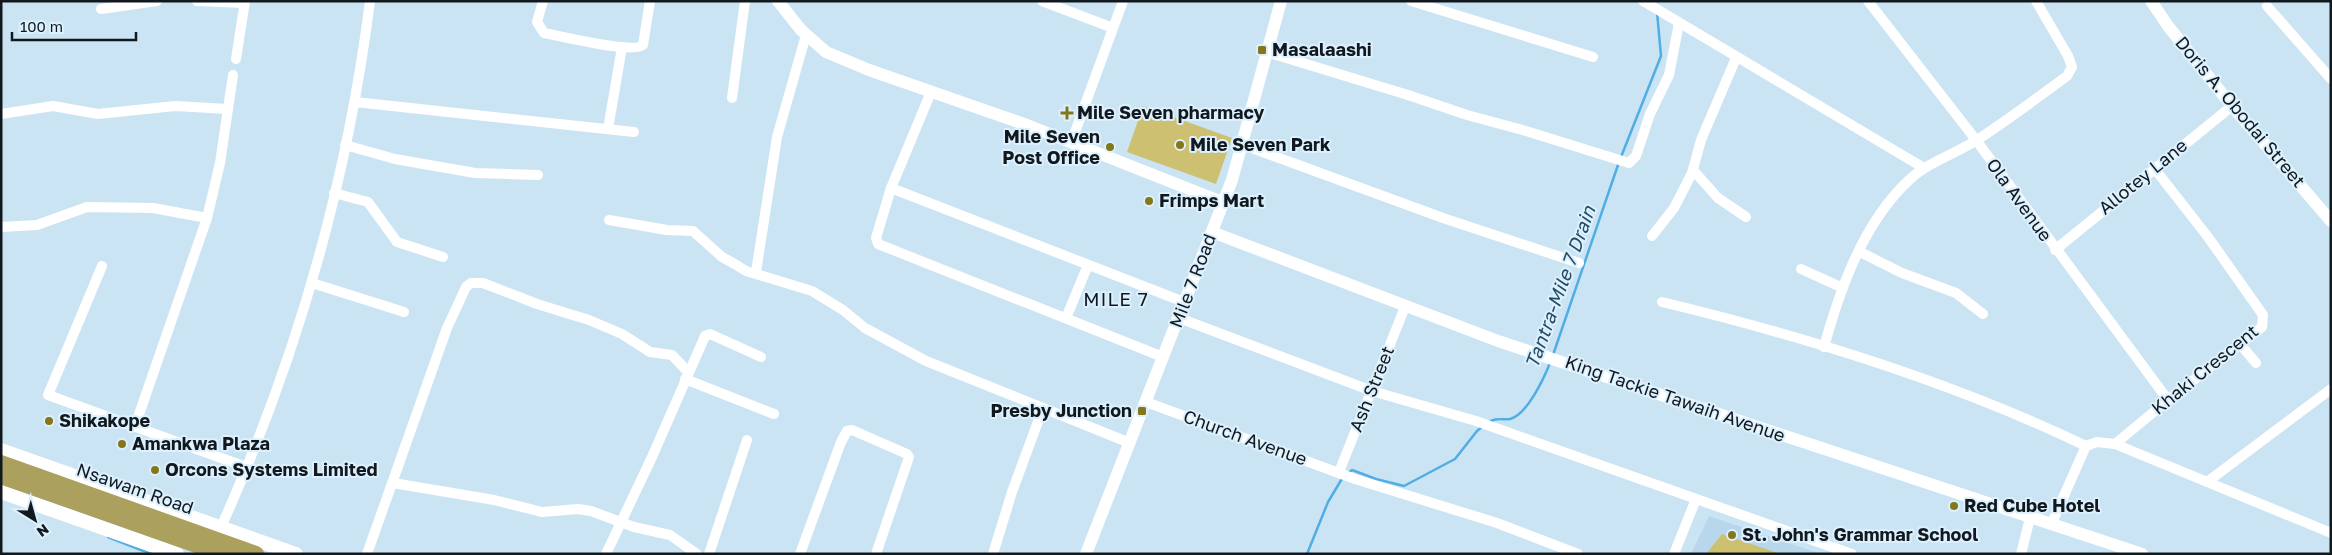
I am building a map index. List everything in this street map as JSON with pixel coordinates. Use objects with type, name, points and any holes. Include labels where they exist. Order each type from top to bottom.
[{"type":"highway","name":"Nsawam Road","points":[[1,463],[256,554]]},
{"type":"highway","name":"Nsawam Road","points":[[1,476],[222,554]]},
{"type":"main road","points":[[1,450],[296,554]]},
{"type":"main road","points":[[1,492],[157,550],[177,554]]},
{"type":"street","points":[[101,9],[157,1]]},
{"type":"street","points":[[197,1],[244,2],[236,59]]},
{"type":"street","points":[[221,527],[246,468],[283,369],[312,283],[355,102],[370,1]]},
{"type":"street","points":[[543,1],[537,22],[544,33],[635,48],[643,44],[650,1]]},
{"type":"street","points":[[732,98],[745,1]]},
{"type":"street","points":[[778,1],[806,35],[826,52],[869,70],[1071,142],[1222,202]]},
{"type":"street","points":[[1042,1],[1113,28]]},
{"type":"street","points":[[1071,142],[1123,1]]},
{"type":"street","name":"Mile 7 Road","points":[[1086,554],[1232,180],[1281,1]]},
{"type":"street","points":[[1411,1],[1593,56]]},
{"type":"street","name":"Ola Avenue","points":[[1868,1],[1976,140],[2055,250],[2168,400]]},
{"type":"street","points":[[1824,347],[1843,288],[1871,228],[1890,201],[1924,168],[1976,140],[2067,76],[2072,68],[2068,56],[2036,1]]},
{"type":"street","name":"Doris A. Obodai Street","points":[[2151,1],[2168,26],[2232,106],[2331,221]]},
{"type":"street","points":[[1647,4],[1924,168]]},
{"type":"street","points":[[2267,6],[2331,79]]},
{"type":"street","points":[[1267,52],[1629,163],[1636,156],[1650,114],[1669,75],[1679,23]]},
{"type":"street","points":[[756,272],[777,137],[806,35]]},
{"type":"street","points":[[608,129],[622,46]]},
{"type":"street","points":[[1652,236],[1674,208],[1693,170],[1700,140],[1736,58]]},
{"type":"street","points":[[135,426],[207,218],[220,162],[233,75]]},
{"type":"street","points":[[931,92],[890,188],[876,238],[878,244],[1163,357]]},
{"type":"street","points":[[355,102],[634,132]]},
{"type":"street","points":[[1,114],[53,106],[98,114],[175,106],[228,109]]},
{"type":"street","name":"Allotey Lane","points":[[2055,250],[2232,106]]},
{"type":"street","points":[[1241,144],[1579,264]]},
{"type":"street","points":[[345,145],[396,159],[475,174],[538,175]]},
{"type":"street","name":"Khaki Crescent","points":[[2114,444],[2262,327],[2263,315],[2208,237],[2154,168]]},
{"type":"street","points":[[1693,170],[1718,198],[1746,217]]},
{"type":"street","points":[[890,188],[1184,302]]},
{"type":"street","points":[[334,193],[368,202],[397,242],[443,257]]},
{"type":"street","points":[[1,227],[37,225],[87,207],[153,208],[207,218]]},
{"type":"street","points":[[609,220],[667,230],[693,231],[722,257],[746,271],[756,272],[812,291],[843,310],[865,328],[926,361],[1130,443]]},
{"type":"street","name":"King Tackie Tawaih Avenue","points":[[1212,232],[1405,307],[1545,356],[2142,554]]},
{"type":"street","points":[[1860,252],[1902,273],[1956,293],[1983,314]]},
{"type":"street","points":[[1066,318],[1088,265]]},
{"type":"street","points":[[102,266],[48,395],[246,468]]},
{"type":"street","points":[[1800,269],[1843,288]]},
{"type":"street","points":[[312,283],[404,312]]},
{"type":"street","points":[[367,554],[447,328],[466,287],[471,283],[483,283],[537,304],[590,320],[622,334],[650,352],[672,355],[686,376],[774,414]]},
{"type":"street","points":[[1662,302],[1712,314],[1894,369],[2028,418],[2086,446],[2097,442],[2114,444],[2331,533]]},
{"type":"street","name":"Ash Street","points":[[1342,472],[1405,307]]},
{"type":"street","points":[[1179,318],[1372,391],[1476,421],[1852,554]]},
{"type":"street","points":[[606,554],[652,457],[701,342],[707,334],[761,357]]},
{"type":"street","points":[[2240,344],[2256,363]]},
{"type":"street","points":[[2207,482],[2331,389]]},
{"type":"street","name":"Church Avenue","points":[[1146,402],[1342,472],[1356,479],[1497,523],[1578,554]]},
{"type":"street","points":[[993,554],[1012,492],[1043,408]]},
{"type":"street","points":[[800,554],[841,442],[847,431],[852,430],[908,454],[909,457],[876,554]]},
{"type":"street","points":[[709,554],[747,440]]},
{"type":"street","points":[[2051,525],[2086,446]]},
{"type":"street","points":[[393,483],[494,500],[542,512],[578,509],[634,527],[670,535],[697,554]]},
{"type":"street","points":[[1674,554],[1696,499]]},
{"type":"street","points":[[2020,554],[2030,518]]},
{"type":"shaded area","name":"Mile Seven Park","points":[[1143,106],[1232,138],[1216,184],[1127,152]]},
{"type":"shaded area","name":"St. John's Grammar School","points":[[1709,516],[1821,554],[1691,554]]},
{"type":"shaded area","points":[[1722,534],[1781,554],[1706,554]]},
{"type":"waterway","name":"Tantra-Mile 7 Drain","points":[[1621,157],[1661,56],[1657,12]]},
{"type":"waterway","name":"Tantra-Mile 7 Drain","points":[[1553,355],[1619,162]]},
{"type":"waterway","name":"Tantra-Mile 7 Drain","points":[[1488,423],[1496,419],[1510,419],[1523,411],[1544,378],[1550,363]]},
{"type":"waterway","name":"Tantra-Mile 7 Drain","points":[[1347,474],[1352,470],[1376,479],[1404,486],[1455,459],[1483,426]]},
{"type":"waterway","name":"Tantra-Mile 7 Drain","points":[[1307,554],[1328,502],[1343,477]]},
{"type":"waterway","points":[[108,537],[151,554]]},
{"type":"place","name":"Masalaashi","points":[[1262,50]]},
{"type":"place","name":"Mile Seven pharmacy","points":[[1067,113]]},
{"type":"place","name":"Mile Seven Park","points":[[1180,145]]},
{"type":"place","name":"Mile Seven Post Office","points":[[1110,147]]},
{"type":"place","name":"Frimps Mart","points":[[1149,201]]},
{"type":"place","name":"Presby Junction","points":[[1142,411]]},
{"type":"place","name":"Shikakope","points":[[49,421]]},
{"type":"place","name":"Amankwa Plaza","points":[[122,444]]},
{"type":"place","name":"Orcons Systems Limited","points":[[155,470]]},
{"type":"place","name":"Red Cube Hotel","points":[[1954,506]]},
{"type":"place","name":"St. John's Grammar School","points":[[1732,535]]},
{"type":"district","name":"MILE 7","points":[[1116,299]]}]
